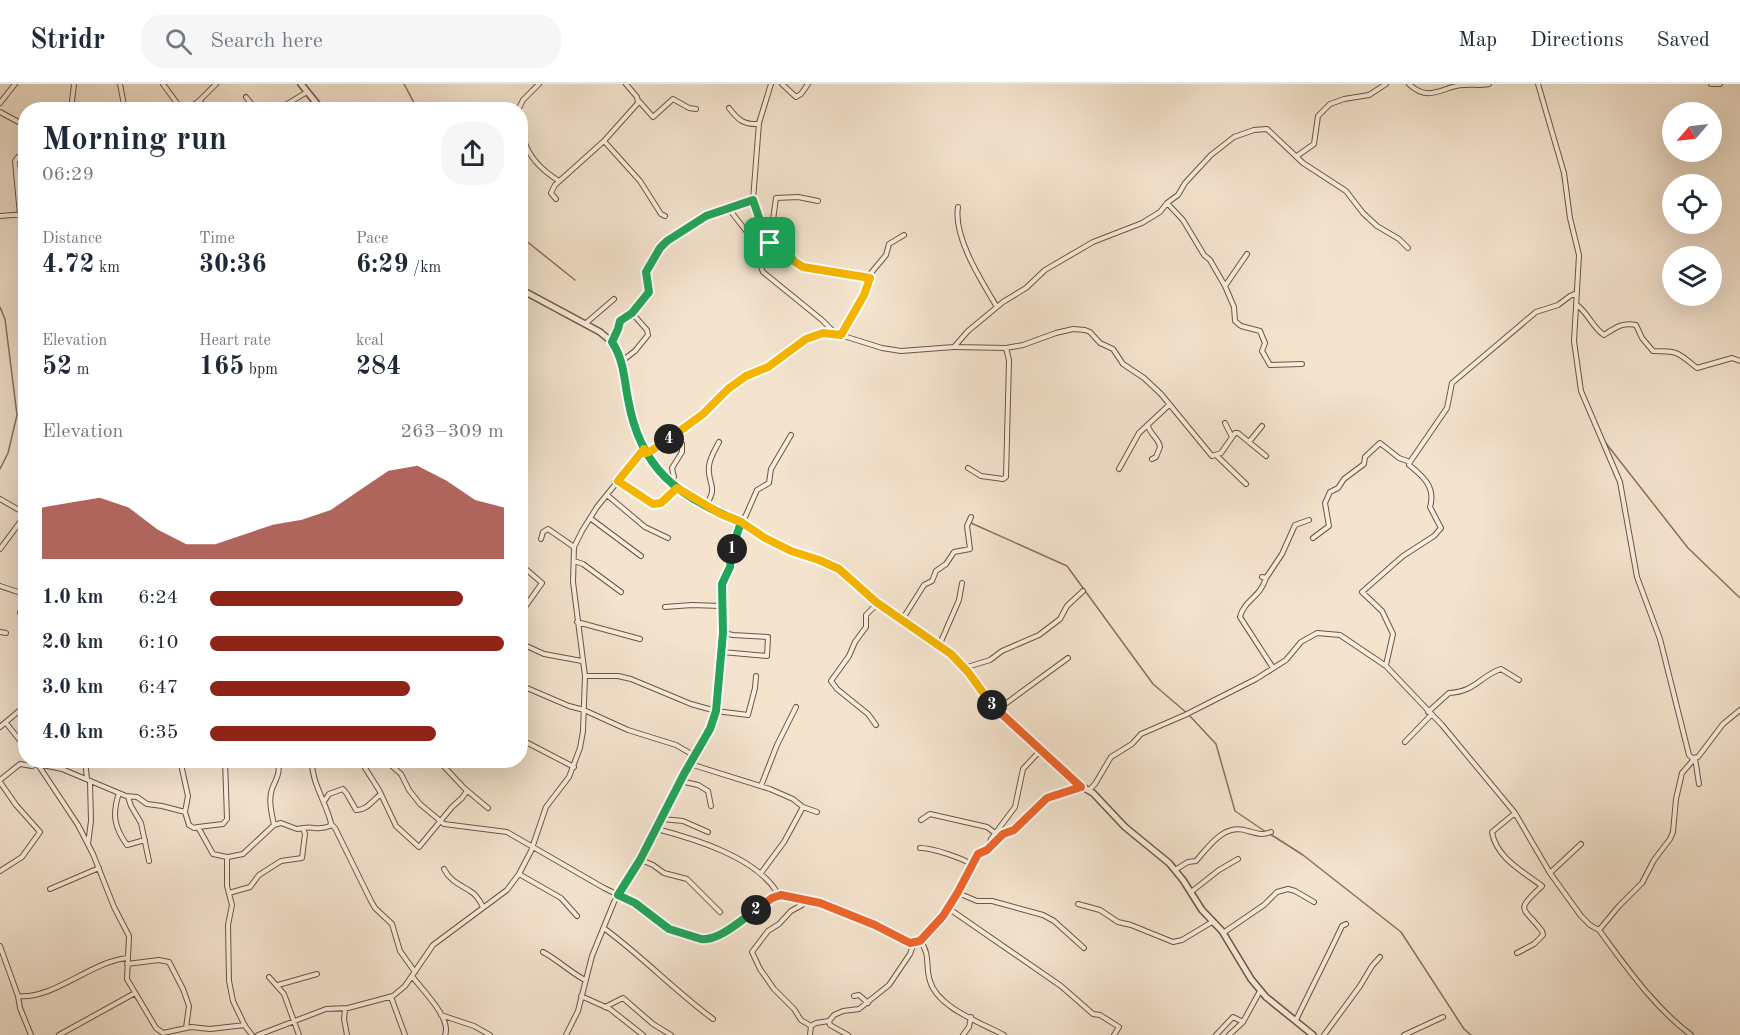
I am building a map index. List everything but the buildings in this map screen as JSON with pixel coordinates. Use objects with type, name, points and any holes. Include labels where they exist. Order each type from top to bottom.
[{"type":"street","points":[[0,103],[15,84]]},
{"type":"street","points":[[72,102],[74,84]]},
{"type":"street","points":[[120,84],[123,102]]},
{"type":"street","points":[[163,84],[178,102]]},
{"type":"street","points":[[199,101],[216,84]]},
{"type":"street","points":[[300,84],[315,102]]},
{"type":"street","points":[[522,102],[538,84]]},
{"type":"street","points":[[626,84],[653,117],[673,99],[689,108],[696,109]]},
{"type":"street","points":[[630,89],[634,84]]},
{"type":"street","points":[[771,84],[759,124],[753,200],[765,235],[770,243],[784,247],[795,262],[803,267],[870,278]]},
{"type":"street","points":[[782,84],[796,97],[808,84]]},
{"type":"street","points":[[1297,156],[1314,144],[1318,116],[1330,104],[1339,100],[1369,95],[1386,84]]},
{"type":"street","points":[[1409,84],[1415,89],[1438,94],[1464,84],[1476,86],[1489,84]]},
{"type":"street","points":[[1538,84],[1564,173],[1570,218],[1579,255],[1574,354],[1581,391],[1620,482],[1637,578],[1660,639],[1689,756],[1695,758]]},
{"type":"street","points":[[1711,84],[1720,84]]},
{"type":"street","points":[[291,102],[307,92]]},
{"type":"street","points":[[246,97],[250,102]]},
{"type":"street","points":[[556,199],[551,190],[604,141],[638,103],[638,99]]},
{"type":"street","points":[[729,108],[741,122],[759,124]]},
{"type":"street","points":[[0,112],[18,122]]},
{"type":"street","points":[[954,347],[997,307],[1026,288],[1045,270],[1093,242],[1142,223],[1160,212],[1178,195],[1185,183],[1211,155],[1242,133],[1267,129],[1303,163],[1346,191],[1363,213],[1377,226],[1399,239],[1407,248]]},
{"type":"street","points":[[604,141],[640,182],[661,214],[665,216]]},
{"type":"street","points":[[528,148],[539,168],[559,181]]},
{"type":"street","points":[[18,157],[15,161],[18,181]]},
{"type":"street","points":[[770,243],[776,198],[798,197],[818,201]]},
{"type":"street","points":[[612,342],[620,321],[632,313],[649,292],[646,272],[660,248],[676,234],[706,216],[753,200]]},
{"type":"street","points":[[1167,203],[1183,220],[1225,286],[1234,307],[1235,321],[1241,326],[1260,331],[1265,343],[1262,351],[1270,364],[1302,364]]},
{"type":"street","points":[[958,207],[962,239],[979,276],[997,307]]},
{"type":"street","points":[[728,209],[750,236],[763,272],[834,333]]},
{"type":"street","points":[[0,216],[18,214]]},
{"type":"street","points":[[841,335],[864,295],[871,273],[886,255],[889,244],[904,236]]},
{"type":"street","points":[[1225,286],[1247,254]]},
{"type":"street","points":[[528,294],[600,332],[612,342],[622,361],[628,400],[645,451],[670,483],[706,505],[741,522],[765,538],[791,551],[835,567],[876,602],[939,646],[964,668],[998,710],[1073,781],[1089,790],[1114,813],[1125,827],[1175,870],[1212,922],[1223,933],[1246,972],[1260,990],[1296,1020],[1308,1034]]},
{"type":"street","points":[[1386,666],[1393,634],[1383,611],[1362,592],[1403,556],[1434,536],[1441,528],[1430,507],[1433,500],[1430,485],[1409,465],[1410,462],[1447,408],[1452,383],[1536,312],[1558,305],[1577,294]]},
{"type":"street","points":[[585,324],[614,299]]},
{"type":"street","points":[[1576,305],[1586,311],[1596,329],[1604,335],[1617,326],[1630,324],[1636,326],[1653,351],[1679,353],[1697,368],[1732,358],[1740,361]]},
{"type":"street","points":[[622,361],[635,351],[648,335],[647,330],[632,313]]},
{"type":"street","points":[[258,1035],[326,1010],[345,1009],[392,997],[405,986],[433,945],[507,890],[519,874],[537,838],[546,807],[566,783],[580,748],[585,676],[573,582],[574,547],[590,518],[618,481],[645,451],[659,447],[703,414],[728,389],[746,376],[768,367],[814,334],[834,333],[895,350],[954,347],[1006,348],[1073,329],[1085,330],[1100,344],[1113,349],[1122,364],[1144,378],[1161,394],[1208,452],[1212,456],[1217,456],[1246,484]]},
{"type":"street","points":[[968,468],[981,476],[1003,479],[1006,477],[1009,360],[1006,348]]},
{"type":"street","points":[[1119,469],[1139,433],[1169,405]]},
{"type":"street","points":[[1151,421],[1148,428],[1160,447],[1156,457],[1152,459]]},
{"type":"street","points":[[1225,423],[1232,438]]},
{"type":"street","points":[[1249,442],[1262,426]]},
{"type":"street","points":[[1217,456],[1238,433],[1266,456]]},
{"type":"street","points":[[566,1035],[578,1011],[592,956],[618,895],[640,860],[680,781],[710,729],[716,711],[722,652],[722,584],[730,567],[731,552],[741,522],[750,508],[756,490],[769,483],[771,469],[791,435]]},
{"type":"street","points":[[706,505],[713,490],[709,467],[719,442]]},
{"type":"street","points":[[1313,538],[1329,526],[1325,503],[1330,492],[1338,488],[1344,479],[1364,464],[1365,457],[1375,446],[1380,443],[1399,459],[1410,462]]},
{"type":"street","points":[[670,483],[674,477],[672,468],[682,452],[682,444]]},
{"type":"street","points":[[618,481],[653,504],[661,503],[677,488]]},
{"type":"street","points":[[607,495],[645,527],[668,538]]},
{"type":"street","points":[[0,498],[18,509]]},
{"type":"street","points":[[902,621],[924,585],[932,581],[936,571],[946,564],[954,552],[970,549],[967,526],[971,517]]},
{"type":"street","points":[[590,518],[641,556]]},
{"type":"street","points":[[1273,668],[1240,617],[1240,613],[1248,602],[1262,590],[1264,577],[1282,554],[1295,525],[1309,520]]},
{"type":"street","points":[[0,549],[18,525]]},
{"type":"street","points":[[541,539],[543,532],[548,529],[574,547]]},
{"type":"street","points":[[574,561],[582,564],[621,592]]},
{"type":"street","points":[[528,571],[542,583],[528,603]]},
{"type":"street","points":[[939,646],[959,600],[962,583]]},
{"type":"street","points":[[0,586],[18,591]]},
{"type":"street","points":[[964,668],[990,660],[1002,651],[1039,635],[1060,619],[1067,606],[1083,591]]},
{"type":"street","points":[[876,602],[866,615],[866,627],[831,681],[837,689],[868,714],[876,725]]},
{"type":"street","points":[[665,607],[692,604],[721,606]]},
{"type":"street","points":[[577,622],[640,639]]},
{"type":"street","points":[[0,632],[6,633]]},
{"type":"street","points":[[722,652],[766,656],[768,637],[723,633]]},
{"type":"street","points":[[1089,790],[1111,758],[1132,744],[1141,734],[1196,710],[1256,679],[1286,660],[1301,642],[1317,633],[1340,635],[1386,666],[1442,725],[1515,813],[1550,873],[1581,916],[1590,926],[1599,930],[1637,982],[1670,1019],[1690,1035]]},
{"type":"street","points":[[528,647],[544,654],[582,661]]},
{"type":"street","points":[[998,710],[1068,658]]},
{"type":"street","points":[[1405,742],[1449,693],[1468,690],[1492,672],[1501,669],[1519,680]]},
{"type":"street","points":[[585,676],[618,676],[631,679],[681,700],[716,711],[748,715],[756,676]]},
{"type":"street","points":[[528,688],[641,735],[676,745],[695,756]]},
{"type":"street","points":[[761,786],[777,745],[796,707]]},
{"type":"street","points":[[1599,930],[1642,883],[1670,839],[1682,773],[1706,748],[1723,724],[1740,710]]},
{"type":"street","points":[[0,727],[18,712]]},
{"type":"street","points":[[6,723],[18,738]]},
{"type":"street","points":[[528,743],[574,767]]},
{"type":"street","points":[[989,847],[991,839],[1015,807],[1023,769],[1036,755],[1044,752]]},
{"type":"street","points":[[1695,758],[1699,784]]},
{"type":"street","points":[[690,764],[761,786],[817,812]]},
{"type":"street","points":[[0,871],[22,857],[40,832],[16,805],[0,781],[18,766]]},
{"type":"street","points":[[40,768],[78,825],[99,868],[118,916],[129,936],[127,979],[156,1028],[164,1034],[186,1028],[210,1029],[244,1024]]},
{"type":"street","points":[[58,768],[119,793],[137,797],[147,804],[185,812]]},
{"type":"street","points":[[87,768],[91,820],[88,844]]},
{"type":"street","points":[[182,768],[188,796],[185,812],[190,826],[198,827],[224,824],[227,819],[225,768]]},
{"type":"street","points":[[274,825],[271,799],[278,779],[278,768]]},
{"type":"street","points":[[313,768],[331,824],[357,869],[375,908],[392,924],[400,951],[447,1027],[445,1035]]},
{"type":"street","points":[[365,768],[381,794],[396,826],[418,847],[467,791]]},
{"type":"street","points":[[393,768],[403,778],[407,788],[420,804],[440,822],[448,826],[501,830],[635,903],[669,929],[707,940],[781,895],[832,907],[905,941],[914,943],[920,941],[948,908],[978,854],[1003,834],[1014,830],[1047,798],[1081,787]]},
{"type":"street","points":[[445,768],[467,791],[488,808]]},
{"type":"street","points":[[680,781],[698,785],[708,791],[711,806]]},
{"type":"street","points":[[1070,789],[1073,781]]},
{"type":"street","points":[[324,801],[329,794],[343,789],[356,810],[360,811],[381,794]]},
{"type":"street","points":[[119,793],[114,817],[121,837],[127,845],[145,840]]},
{"type":"street","points":[[128,796],[141,823],[149,861]]},
{"type":"street","points":[[761,873],[784,842],[803,807]]},
{"type":"street","points":[[1515,813],[1496,827],[1492,832],[1493,840],[1507,861],[1521,868],[1542,886],[1523,908],[1543,935],[1534,944],[1517,953]]},
{"type":"street","points":[[921,820],[930,814],[987,827],[995,833]]},
{"type":"street","points":[[661,819],[671,818],[683,821],[708,832]]},
{"type":"street","points":[[198,827],[213,854],[228,857],[243,854],[274,825],[281,823],[297,829],[310,827],[319,830],[331,824]]},
{"type":"street","points":[[229,893],[250,887],[259,875],[281,861],[302,858],[305,834],[303,828]]},
{"type":"street","points":[[1175,870],[1188,862],[1197,861],[1206,847],[1226,831],[1237,828],[1263,835],[1271,832]]},
{"type":"street","points":[[657,829],[681,835],[747,863],[761,873],[775,889],[776,896]]},
{"type":"street","points":[[1550,873],[1581,844]]},
{"type":"street","points":[[920,848],[928,848],[965,860],[973,865]]},
{"type":"street","points":[[228,857],[226,880],[232,901],[228,925],[229,981],[233,1001],[252,1035]]},
{"type":"street","points":[[1191,893],[1219,870],[1238,859]]},
{"type":"street","points":[[640,860],[664,873],[687,879],[720,912]]},
{"type":"street","points":[[50,889],[99,868]]},
{"type":"street","points":[[444,868],[452,879],[472,892],[483,907]]},
{"type":"street","points":[[519,874],[561,898],[577,916]]},
{"type":"street","points":[[1223,933],[1264,905],[1277,892],[1288,889],[1314,902]]},
{"type":"street","points":[[958,892],[977,901],[992,901],[1043,915],[1054,921],[1083,948]]},
{"type":"street","points":[[802,899],[801,905],[764,934],[752,952],[760,969],[774,989],[794,1009],[801,1020],[811,1026]]},
{"type":"street","points":[[1078,904],[1100,910],[1118,922],[1173,942],[1177,942],[1212,922]]},
{"type":"street","points":[[948,908],[1061,986],[1093,1014],[1100,1015],[1119,1027],[1114,1035]]},
{"type":"street","points":[[1296,1020],[1342,926],[1346,924]]},
{"type":"street","points":[[605,928],[634,950],[647,965],[713,1019]]},
{"type":"street","points":[[920,941],[927,951],[928,977],[935,993],[948,1004],[1004,1035]]},
{"type":"street","points":[[811,1026],[829,1021],[834,1015],[843,1011],[859,1009],[868,1003],[893,981],[910,954],[914,943]]},
{"type":"street","points":[[0,946],[31,1035]]},
{"type":"street","points":[[543,952],[585,980]]},
{"type":"street","points":[[1324,1035],[1380,957]]},
{"type":"street","points":[[18,996],[29,997],[56,987],[98,966],[116,959],[127,958]]},
{"type":"street","points":[[127,964],[159,960],[169,962],[189,1006],[186,1028]]},
{"type":"street","points":[[278,985],[316,974]]},
{"type":"street","points":[[269,977],[284,994],[299,1035]]},
{"type":"street","points":[[1229,1035],[1243,1022],[1260,990]]},
{"type":"street","points":[[58,1035],[135,993]]},
{"type":"street","points":[[854,996],[859,995],[868,1003]]},
{"type":"street","points":[[581,996],[624,1018],[643,1035]]},
{"type":"street","points":[[392,997],[405,1035]]},
{"type":"street","points":[[605,1007],[623,998],[653,1024],[671,1035]]},
{"type":"street","points":[[345,1009],[347,1035]]},
{"type":"street","points":[[440,1014],[474,1026],[490,1035]]},
{"type":"street","points":[[963,1035],[969,1027],[971,1017]]},
{"type":"street","points":[[1216,1035],[1233,1017],[1243,1022]]},
{"type":"street","points":[[1404,1035],[1443,1017]]},
{"type":"street","points":[[829,1021],[830,1025],[848,1035]]},
{"type":"street","points":[[810,1035],[811,1026]]},
{"type":"waterway","points":[[404,84],[414,102]]},
{"type":"waterway","points":[[528,242],[575,280]]},
{"type":"waterway","points":[[0,307],[5,319],[17,415],[8,453],[0,469]]},
{"type":"waterway","points":[[1605,442],[1688,548],[1740,598]]},
{"type":"waterway","points":[[971,523],[1067,566],[1153,684],[1188,714],[1216,744],[1235,811],[1266,832]]},
{"type":"waterway","points":[[1270,834],[1303,855],[1401,932],[1464,1029],[1471,1035]]},
{"type":"route","points":[[770,243],[753,200],[737,207],[715,212],[676,234],[660,248],[648,267],[646,275],[649,292],[632,313],[620,321],[612,342],[622,361],[632,416],[641,443],[645,452],[645,453],[647,456],[665,479],[677,488],[721,514],[741,522],[731,552],[730,567],[722,584],[723,633],[716,711],[710,729],[684,774],[669,807],[618,895],[635,903],[669,929],[707,940],[720,934],[772,898],[781,895],[832,907],[875,925],[905,941],[915,943],[920,941],[943,916],[978,854],[987,850],[1003,834],[1014,830],[1047,798],[1081,787],[992,705],[968,672],[951,654],[876,602],[839,569],[791,551],[741,522],[731,518],[721,514],[706,505],[677,488],[657,505],[618,481],[635,461],[644,449],[645,452],[645,453],[659,447],[680,429],[703,414],[728,389],[746,376],[768,367],[814,334],[841,335],[864,295],[870,278],[809,270],[795,262],[784,247],[770,243]]}]
